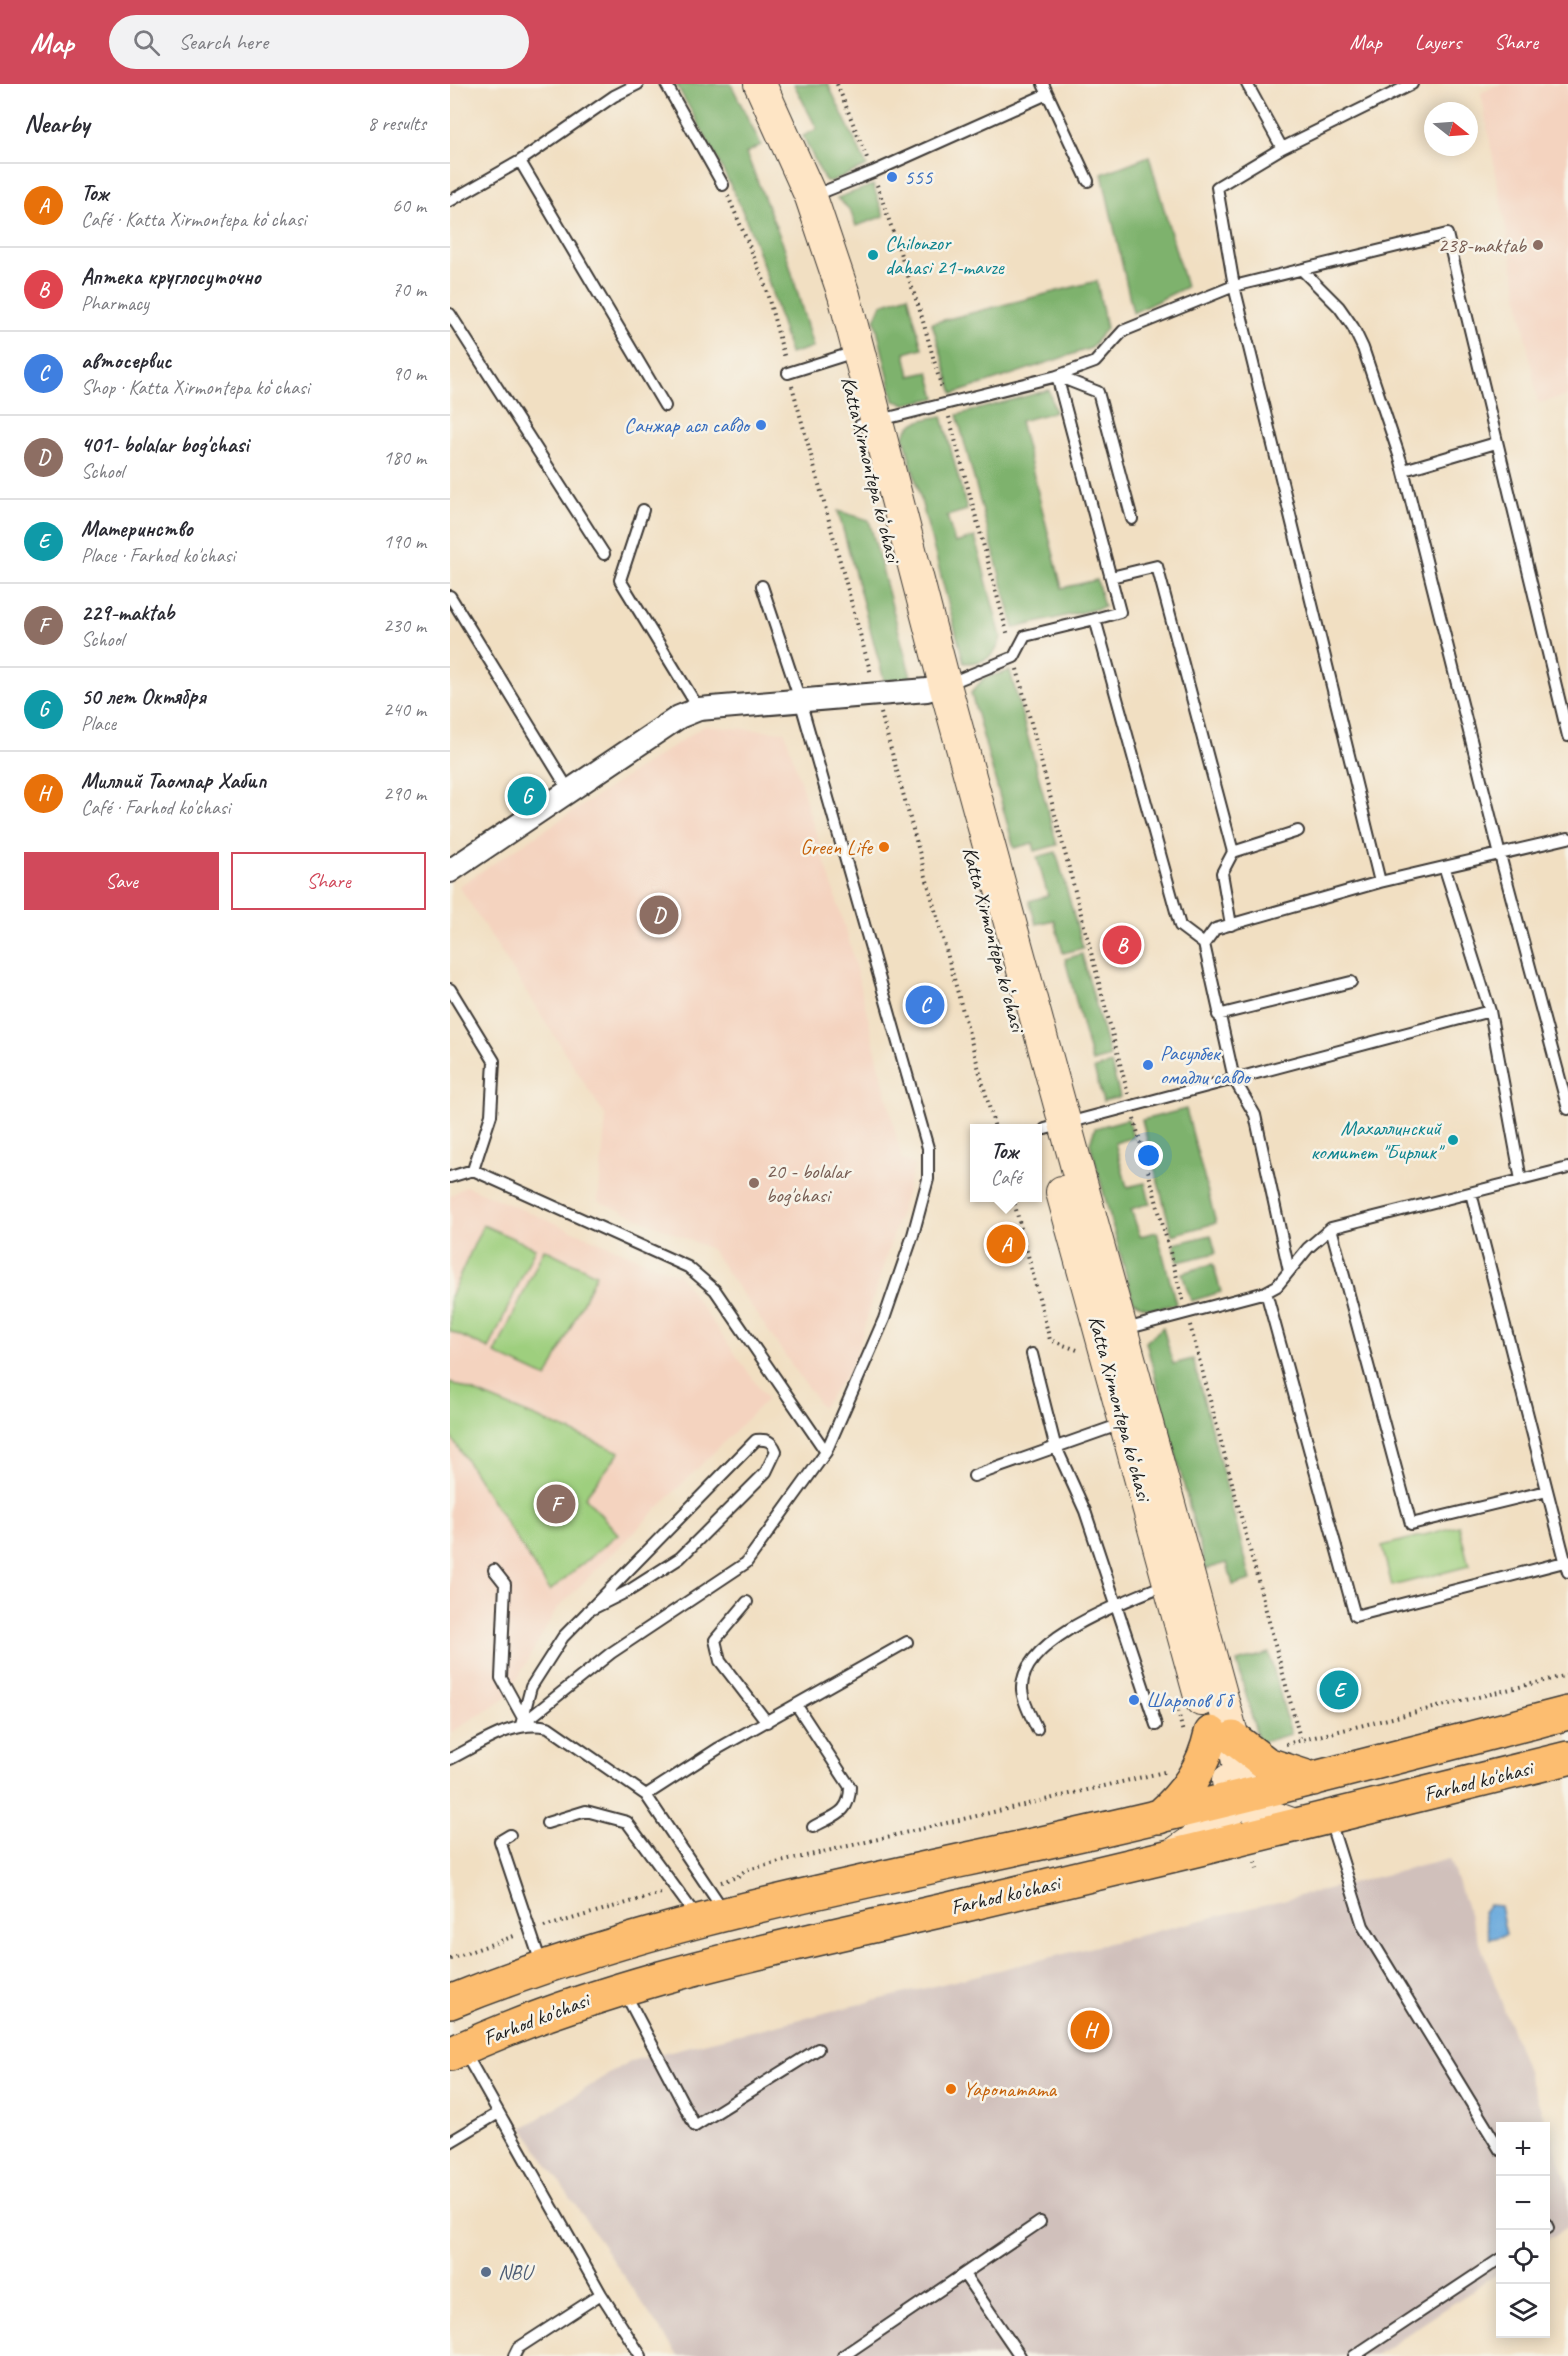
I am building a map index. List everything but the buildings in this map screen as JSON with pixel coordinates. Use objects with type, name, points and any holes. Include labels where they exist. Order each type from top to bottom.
[{"type":"main road","name":"Katta Xirmontepa koʻchasi","points":[[742,84],[806,230],[843,356],[868,423]]},
{"type":"main road","name":"Katta Xirmontepa koʻchasi","points":[[760,84],[811,197],[839,277],[868,423],[936,688],[1055,1126],[1124,1423],[1209,1735],[1237,1798]]},
{"type":"main road","name":"Katta Xirmontepa koʻchasi","points":[[1055,1126],[1122,1329],[1209,1735]]},
{"type":"main road","name":"Farhod ko'chasi","points":[[450,2002],[542,1967],[629,1939],[1159,1817],[1568,1713]]},
{"type":"main road","points":[[1159,1817],[1180,1799],[1197,1775],[1209,1735],[1267,1764],[1313,1779]]},
{"type":"main road","name":"Farhod ko'chasi","points":[[456,2051],[559,2008],[669,1974],[1170,1857],[1568,1758]]},
{"type":"main road","points":[[1170,1857],[1229,1812],[1237,1798],[1250,1809],[1297,1826]]},
{"type":"street","points":[[450,871],[679,717],[699,710],[936,688]]},
{"type":"lane","points":[[450,201],[520,161],[614,96],[638,84]]},
{"type":"lane","points":[[666,84],[723,185]]},
{"type":"lane","points":[[1247,84],[1282,148]]},
{"type":"lane","points":[[1380,882],[1234,286],[1216,187],[1282,148],[1412,84]]},
{"type":"lane","points":[[811,197],[873,172],[1045,89],[1088,181]]},
{"type":"lane","points":[[520,161],[665,406]]},
{"type":"lane","points":[[868,423],[946,406],[1057,376],[1095,362],[1124,331],[1234,286],[1447,234],[1568,736]]},
{"type":"lane","points":[[1302,270],[1339,307],[1353,327],[1363,348],[1404,470],[1500,855],[1568,1109]]},
{"type":"lane","points":[[450,314],[604,554]]},
{"type":"lane","points":[[788,373],[843,356]]},
{"type":"lane","points":[[1057,376],[1098,392],[1132,519]]},
{"type":"lane","points":[[936,688],[1014,657],[1025,636],[1120,612],[1057,376]]},
{"type":"lane","points":[[1404,470],[1496,443]]},
{"type":"lane","points":[[643,510],[620,580],[699,710]]},
{"type":"lane","points":[[1112,577],[1157,566],[1233,852],[1222,873],[1231,925]]},
{"type":"lane","points":[[450,1759],[522,1722],[610,1653],[746,1563],[826,1452],[884,1319],[913,1235],[928,1179],[928,1148],[800,700],[762,585]]},
{"type":"lane","points":[[450,596],[570,792]]},
{"type":"lane","points":[[1095,619],[1180,926],[1204,944],[1218,1015],[1234,1078],[1254,1115],[1289,1271]]},
{"type":"lane","points":[[1233,852],[1298,831]]},
{"type":"lane","points":[[1204,944],[1215,929],[1380,882],[1445,869],[1568,838]]},
{"type":"lane","points":[[1445,869],[1490,1011],[1521,1180]]},
{"type":"lane","points":[[1218,1015],[1351,982]]},
{"type":"lane","points":[[450,989],[494,1061],[491,1115],[473,1170]]},
{"type":"lane","points":[[1055,1126],[1490,1011]]},
{"type":"lane","points":[[1122,1329],[1266,1292],[1277,1286],[1308,1248],[1330,1228],[1568,1168]]},
{"type":"lane","points":[[450,1177],[473,1170],[688,1266],[715,1290],[826,1452]]},
{"type":"lane","points":[[1266,1292],[1355,1616],[1567,1565],[1471,1193]]},
{"type":"lane","points":[[1330,1228],[1411,1524],[1547,1491]]},
{"type":"lane","points":[[1032,1354],[1055,1445],[1085,1511],[1156,1725]]},
{"type":"lane","points":[[974,1476],[1055,1445],[1124,1423]]},
{"type":"lane","points":[[522,1722],[531,1687],[563,1636],[756,1440],[764,1439],[773,1444],[776,1451],[766,1472],[680,1558],[630,1590],[588,1611]]},
{"type":"lane","points":[[494,1570],[505,1584],[501,1678],[522,1722]]},
{"type":"lane","points":[[1037,1729],[1022,1691],[1029,1665],[1047,1646],[1099,1611],[1168,1584]]},
{"type":"lane","points":[[747,1602],[715,1640],[716,1649],[720,1661],[768,1722]]},
{"type":"lane","points":[[646,1795],[719,1748],[907,1642]]},
{"type":"lane","points":[[797,1706],[850,1787],[850,1801],[843,1810],[813,1827]]},
{"type":"lane","points":[[522,1722],[548,1727],[646,1795],[707,1886],[713,1918]]},
{"type":"lane","points":[[547,1823],[586,1810],[627,1822],[676,1889],[713,1918]]},
{"type":"lane","points":[[1329,1818],[1363,1926],[1496,2143]]},
{"type":"lane","points":[[510,1835],[500,1841],[542,1967]]},
{"type":"lane","points":[[622,1987],[695,2126],[818,2049]]},
{"type":"lane","points":[[456,2051],[497,2114],[601,2294],[641,2356]]},
{"type":"lane","points":[[450,2142],[497,2114]]},
{"type":"lane","points":[[843,2356],[1041,2223]]},
{"type":"lane","points":[[1354,2356],[1496,2262]]},
{"type":"lane","points":[[964,2274],[1020,2356]]},
{"type":"lane","points":[[514,2356],[518,2348],[601,2294]]},
{"type":"path","points":[[837,84],[873,172],[921,314],[1300,1738]]},
{"type":"path","points":[[723,185],[763,278],[993,1124]]},
{"type":"path","points":[[1014,1202],[1050,1340],[1086,1353]]},
{"type":"path","points":[[1282,1745],[1300,1738],[1568,1675]]},
{"type":"path","points":[[1175,1702],[1209,1735]]},
{"type":"path","points":[[707,1886],[737,1877],[746,1870],[1174,1770]]},
{"type":"path","points":[[450,1959],[530,1931],[676,1889]]},
{"type":"shaded area","name":"238-maktab","points":[[1499,84],[1568,84],[1568,396],[1538,403],[1481,93]]},
{"type":"shaded area","points":[[704,726],[785,732],[850,944],[902,1159],[915,1165],[852,1366],[822,1408],[711,1249],[598,1201],[606,1117],[459,886]]},
{"type":"shaded area","points":[[466,1186],[679,1275],[767,1399],[556,1610],[507,1697],[450,1733],[450,1196]]},
{"type":"shaded area","points":[[1449,1859],[1546,2122],[1496,2122],[1496,2275],[1375,2356],[678,2356],[523,2128],[630,2061]]},
{"type":"shaded area","points":[[1550,2134],[1568,2183],[1568,2226],[1550,2238]]},
{"type":"green space","points":[[676,84],[731,84],[761,145],[746,153],[785,249],[813,347],[790,354],[762,263],[742,210],[719,162]]},
{"type":"green space","points":[[794,84],[828,84],[867,166],[832,181],[826,181],[803,136],[817,129]]},
{"type":"green space","points":[[1149,156],[1186,287],[1133,313],[1102,174]]},
{"type":"green space","points":[[873,185],[884,216],[856,226],[850,210],[837,198]]},
{"type":"green space","points":[[1097,281],[1106,328],[1091,348],[953,394],[932,323]]},
{"type":"green space","points":[[908,295],[922,348],[905,353],[910,376],[929,372],[936,398],[906,404],[894,401],[875,320],[882,304]]},
{"type":"green space","points":[[1049,390],[1055,412],[1020,421],[1062,588],[1097,580],[1104,607],[1014,628],[957,415]]},
{"type":"green space","points":[[942,416],[967,510],[947,516],[955,543],[975,537],[1001,637],[993,654],[988,658],[971,663],[964,663],[904,436],[914,423]]},
{"type":"green space","points":[[838,511],[869,520],[912,681],[884,680]]},
{"type":"green space","points":[[1010,671],[1057,845],[1035,851],[1033,843],[1014,848],[971,693],[984,678]]},
{"type":"green space","points":[[1056,852],[1083,948],[1063,953],[1054,920],[1036,924],[1029,901],[1048,896],[1037,857]]},
{"type":"green space","points":[[1082,954],[1110,1057],[1092,1062],[1065,959]]},
{"type":"green space","points":[[1111,1064],[1120,1097],[1103,1101],[1094,1069]]},
{"type":"green space","points":[[1186,1109],[1216,1223],[1172,1235],[1142,1120]]},
{"type":"green space","points":[[1128,1119],[1133,1137],[1115,1143],[1127,1187],[1145,1183],[1150,1203],[1131,1209],[1140,1236],[1157,1232],[1176,1304],[1159,1308],[1143,1307],[1133,1300],[1090,1143],[1095,1128]]},
{"type":"green space","points":[[483,1225],[535,1248],[489,1349],[450,1331],[450,1297]]},
{"type":"green space","points":[[1211,1235],[1216,1253],[1178,1262],[1174,1244]]},
{"type":"green space","points":[[544,1249],[596,1274],[547,1378],[495,1354]]},
{"type":"green space","points":[[1213,1264],[1221,1292],[1191,1301],[1182,1273]]},
{"type":"green space","points":[[1163,1327],[1173,1364],[1193,1359],[1251,1580],[1233,1585],[1227,1563],[1206,1569],[1146,1342]]},
{"type":"green space","points":[[450,1382],[620,1452],[585,1497],[618,1534],[550,1591],[450,1435]]},
{"type":"green space","points":[[1459,1526],[1469,1566],[1392,1586],[1382,1546]]},
{"type":"green space","points":[[1269,1653],[1291,1734],[1259,1743],[1237,1662]]},
{"type":"water","points":[[1489,1905],[1500,1906],[1506,1935],[1490,1939],[1483,1913]]},
{"type":"place","name":"555","points":[[892,177]]},
{"type":"place","name":"238-maktab","points":[[1538,245]]},
{"type":"place","name":"Chilonzor dahasi 21-mavze","points":[[873,255]]},
{"type":"place","name":"Санжар асл савдо","points":[[761,425]]},
{"type":"place","name":"50 лет Октября","points":[[527,796]]},
{"type":"place","name":"Green Life","points":[[884,847]]},
{"type":"place","name":"401- bolalar bog'chasi","points":[[659,915]]},
{"type":"place","name":"Аптека круглосуточно","points":[[1122,945]]},
{"type":"place","name":"автосервис","points":[[925,1005]]},
{"type":"place","name":"Расулбек омадли савдо","points":[[1148,1065]]},
{"type":"place","name":"Махаллинский комитет \"Бирлик\"","points":[[1453,1140]]},
{"type":"place","name":"20 - bolalar bog'chasi","points":[[754,1183]]},
{"type":"place","name":"Тож","points":[[1006,1244]]},
{"type":"place","name":"229-maktab","points":[[556,1504]]},
{"type":"place","name":"Материнство","points":[[1339,1690]]},
{"type":"place","name":"Шаропов б б","points":[[1134,1700]]},
{"type":"place","name":"Миллий Таомлар Хабип","points":[[1090,2030]]},
{"type":"place","name":"Yaponamama","points":[[951,2089]]},
{"type":"place","name":"NBU","points":[[486,2272]]}]
